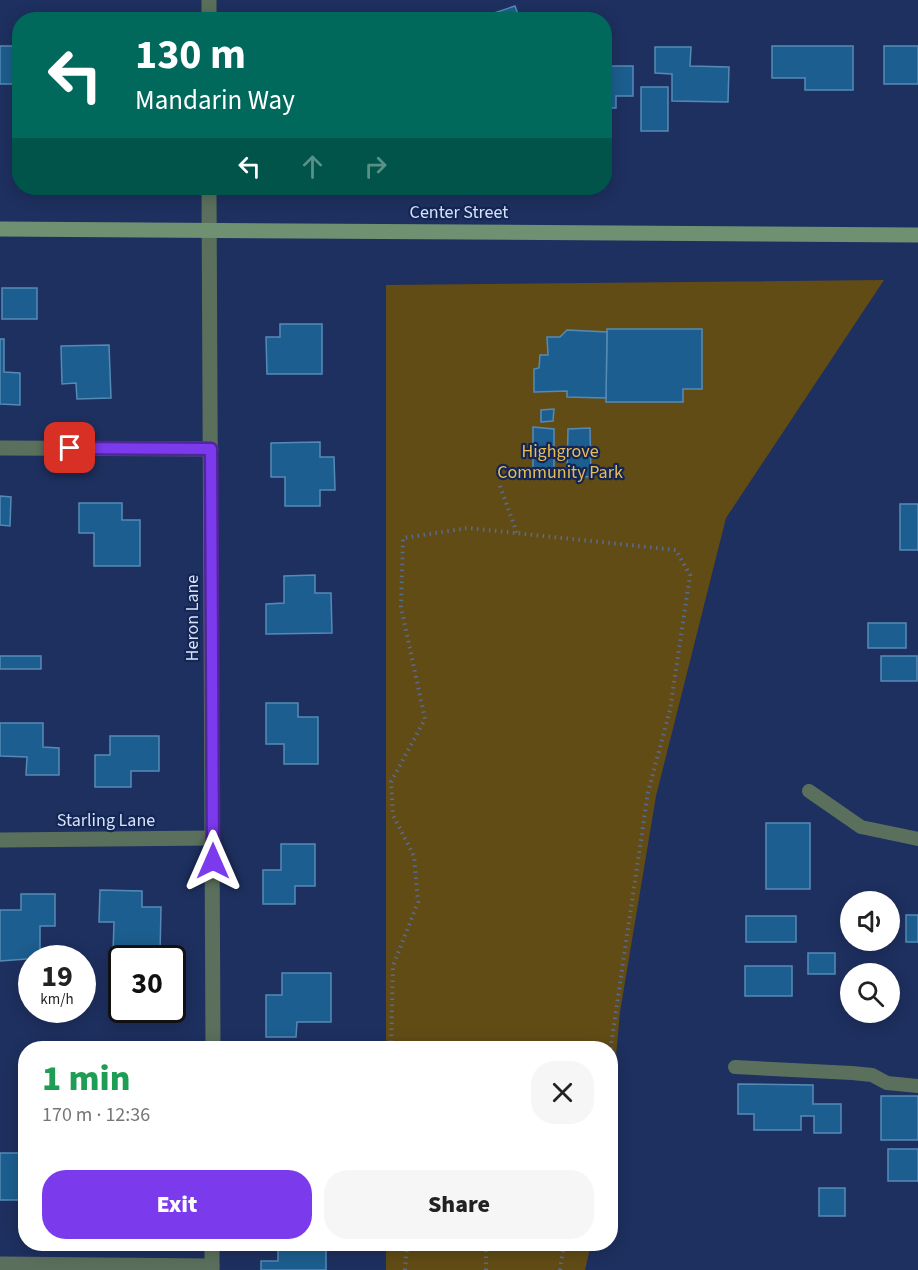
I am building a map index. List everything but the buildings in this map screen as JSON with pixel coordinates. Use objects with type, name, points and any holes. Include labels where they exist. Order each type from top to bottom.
[{"type":"main road","name":"Center Street","points":[[0,229],[918,235]]},
{"type":"street","name":"Heron Lane","points":[[209,195],[213,1041]]},
{"type":"street","points":[[0,448],[211,449]]},
{"type":"street","name":"Starling Lane","points":[[0,840],[213,838]]},
{"type":"street","points":[[0,1264],[212,1268],[212,1251]]},
{"type":"lane","points":[[809,791],[861,827],[918,840]]},
{"type":"lane","points":[[735,1067],[872,1075],[887,1083],[918,1086]]},
{"type":"path","points":[[500,486],[517,533]]},
{"type":"path","points":[[391,1041],[393,966],[418,902],[414,856],[393,815],[391,782],[424,719],[401,607],[403,538],[468,528],[676,550],[690,574],[670,710],[648,792],[612,1041]]},
{"type":"path","points":[[405,1270],[406,1251]]},
{"type":"path","points":[[486,1251],[486,1270]]},
{"type":"path","points":[[560,1270],[563,1251]]},
{"type":"green space","name":"Highgrove Community Park","points":[[884,280],[726,518],[656,796],[620,1012],[617,1041],[386,1041],[386,285]]},
{"type":"green space","points":[[386,1251],[589,1251],[585,1270],[386,1270]]},
{"type":"route","points":[[70,448],[211,449],[213,861]]}]
